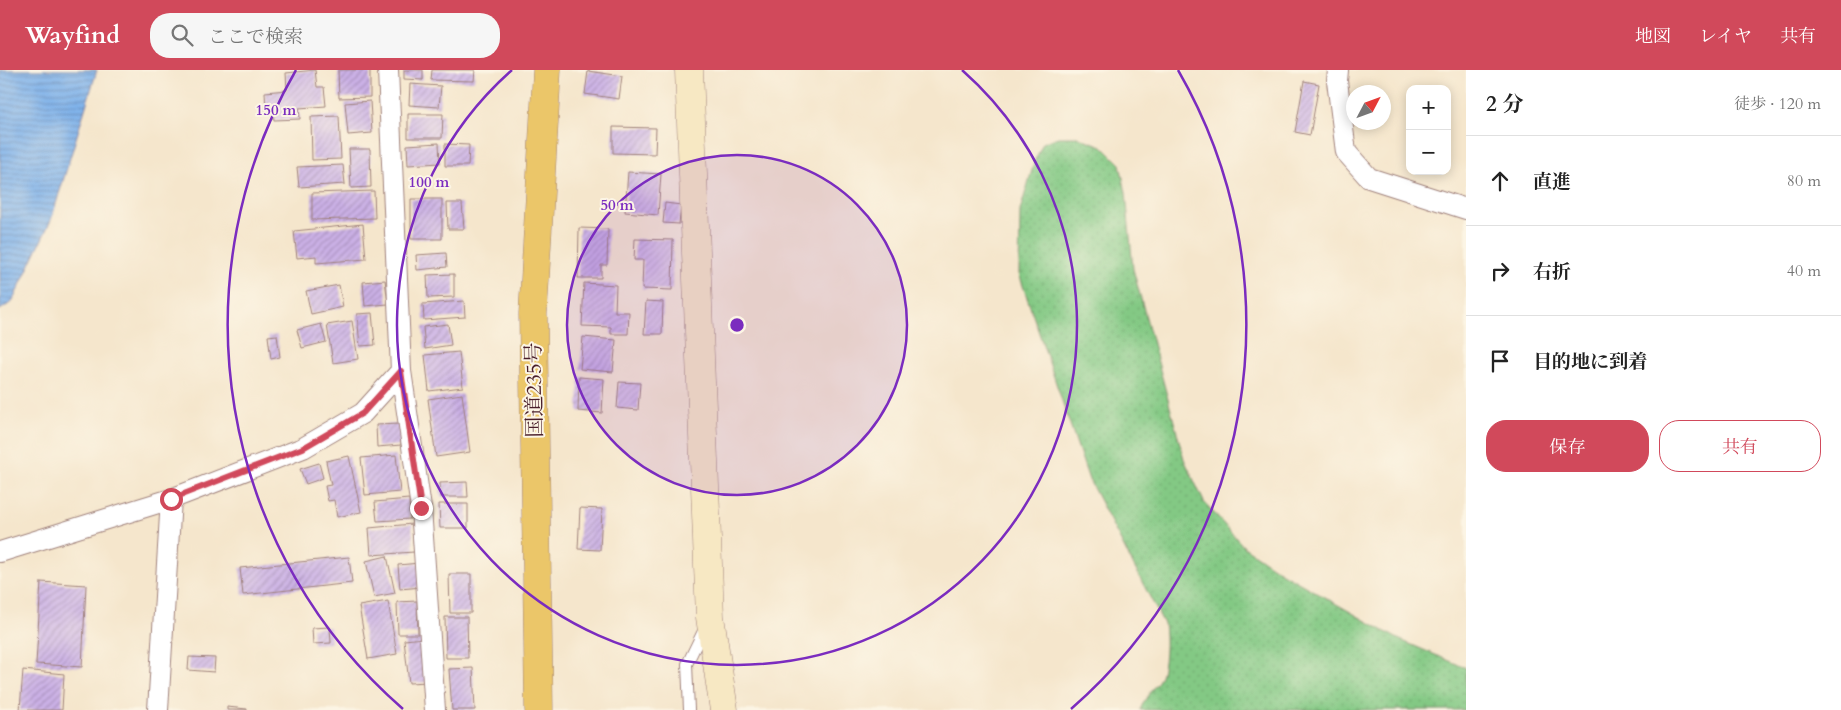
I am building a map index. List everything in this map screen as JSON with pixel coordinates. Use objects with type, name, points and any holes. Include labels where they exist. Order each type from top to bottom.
[{"type":"highway","name":"国道235号","points":[[539,710],[533,314],[548,70]]},
{"type":"street","points":[[388,70],[401,371],[421,508],[435,710]]},
{"type":"street","points":[[689,70],[710,617],[724,710]]},
{"type":"street","points":[[1338,70],[1337,81],[1346,152],[1369,178],[1466,209]]},
{"type":"street","points":[[0,552],[171,499],[303,448],[363,413],[401,371]]},
{"type":"street","points":[[158,710],[171,499]]},
{"type":"lane","points":[[689,710],[687,664],[710,617]]},
{"type":"green space","points":[[1058,137],[1078,137],[1102,146],[1120,164],[1126,193],[1133,269],[1184,459],[1204,502],[1244,547],[1282,573],[1398,639],[1466,668],[1466,710],[1140,710],[1159,680],[1163,668],[1165,653],[1164,624],[1089,480],[1019,274],[1020,211],[1035,160],[1043,143]]},
{"type":"water","points":[[0,70],[97,70],[51,220],[12,302],[0,310]]},
{"type":"building","points":[[315,70],[317,87],[324,87],[326,106],[299,108],[300,119],[274,120],[273,110],[266,111],[265,92],[287,90],[286,73]]},
{"type":"building","points":[[338,70],[370,70],[370,97],[339,98]]},
{"type":"building","points":[[404,70],[423,70],[423,80],[404,79]]},
{"type":"building","points":[[432,70],[475,70],[474,81],[431,80]]},
{"type":"building","points":[[588,71],[622,76],[619,99],[585,94]]},
{"type":"building","points":[[1304,81],[1319,84],[1310,135],[1295,132]]},
{"type":"building","points":[[410,84],[441,86],[439,107],[409,105]]},
{"type":"building","points":[[370,101],[372,133],[348,135],[345,103]]},
{"type":"building","points":[[408,114],[443,114],[442,138],[408,138]]},
{"type":"building","points":[[339,116],[341,159],[312,160],[311,117]]},
{"type":"building","points":[[613,127],[656,128],[655,154],[613,153]]},
{"type":"building","points":[[439,143],[440,163],[408,165],[407,145]]},
{"type":"building","points":[[445,144],[469,145],[468,166],[445,166]]},
{"type":"building","points":[[349,149],[370,149],[371,187],[351,188]]},
{"type":"building","points":[[343,165],[345,184],[299,187],[297,167]]},
{"type":"building","points":[[628,172],[661,174],[658,215],[625,212]]},
{"type":"building","points":[[374,191],[375,218],[312,220],[312,193]]},
{"type":"building","points":[[411,199],[442,199],[442,239],[411,239]]},
{"type":"building","points":[[447,203],[462,203],[464,229],[448,229]]},
{"type":"building","points":[[665,203],[681,205],[679,224],[663,223]]},
{"type":"building","points":[[363,224],[366,259],[316,263],[316,256],[297,258],[294,231]]},
{"type":"building","points":[[579,228],[608,229],[607,265],[601,265],[601,278],[578,278]]},
{"type":"building","points":[[635,239],[673,240],[672,290],[642,289],[643,260],[634,260]]},
{"type":"building","points":[[446,253],[447,267],[417,270],[416,255]]},
{"type":"building","points":[[454,274],[454,297],[428,298],[427,275]]},
{"type":"building","points":[[385,280],[388,304],[365,306],[363,282]]},
{"type":"building","points":[[584,283],[616,285],[615,312],[629,312],[628,334],[611,334],[611,327],[582,326]]},
{"type":"building","points":[[339,285],[343,307],[311,314],[306,291]]},
{"type":"building","points":[[464,301],[465,317],[424,320],[423,304]]},
{"type":"building","points":[[646,301],[663,302],[662,334],[644,334]]},
{"type":"building","points":[[372,313],[375,345],[360,346],[357,314]]},
{"type":"building","points":[[352,321],[358,359],[333,363],[327,325]]},
{"type":"building","points":[[321,324],[326,342],[302,348],[297,330]]},
{"type":"building","points":[[448,324],[451,345],[425,349],[423,327]]},
{"type":"building","points":[[277,335],[280,357],[271,359],[268,336]]},
{"type":"building","points":[[583,337],[616,340],[613,372],[580,369]]},
{"type":"building","points":[[459,352],[463,387],[429,391],[425,355]]},
{"type":"building","points":[[579,377],[604,379],[602,413],[578,411]]},
{"type":"building","points":[[619,382],[640,383],[638,410],[617,408]]},
{"type":"building","points":[[462,394],[470,452],[436,457],[428,399]]},
{"type":"building","points":[[400,424],[401,445],[377,447],[376,425]]},
{"type":"building","points":[[396,455],[400,492],[365,495],[361,458]]},
{"type":"building","points":[[349,456],[361,512],[337,517],[334,500],[328,501],[325,486],[331,485],[326,461]]},
{"type":"building","points":[[319,463],[323,478],[306,484],[300,469]]},
{"type":"building","points":[[467,482],[468,497],[441,497],[440,483]]},
{"type":"building","points":[[409,499],[410,519],[377,521],[375,502]]},
{"type":"building","points":[[439,504],[468,504],[468,528],[440,528]]},
{"type":"building","points":[[580,508],[602,509],[600,550],[578,549]]},
{"type":"building","points":[[412,524],[414,552],[371,555],[369,528]]},
{"type":"building","points":[[387,556],[395,593],[374,597],[366,561]]},
{"type":"building","points":[[349,557],[352,583],[243,595],[240,568]]},
{"type":"building","points":[[420,563],[422,587],[400,589],[398,565]]},
{"type":"building","points":[[449,574],[471,574],[471,613],[450,613]]},
{"type":"building","points":[[41,582],[86,585],[82,667],[36,664]]},
{"type":"building","points":[[388,601],[397,654],[368,659],[359,606]]},
{"type":"building","points":[[417,601],[418,634],[398,634],[397,602]]},
{"type":"building","points":[[445,617],[467,617],[468,658],[446,658]]},
{"type":"building","points":[[330,627],[331,643],[313,644],[312,628]]},
{"type":"building","points":[[424,638],[428,682],[409,683],[404,640]]},
{"type":"building","points":[[189,657],[215,658],[214,672],[188,670]]},
{"type":"building","points":[[473,668],[475,710],[452,710],[449,669]]},
{"type":"building","points":[[23,670],[64,674],[62,710],[20,710]]},
{"type":"building","points":[[227,707],[247,709],[247,710],[227,710]]},
{"type":"route","points":[[171,499],[303,448],[363,413],[401,371],[421,508]]}]
